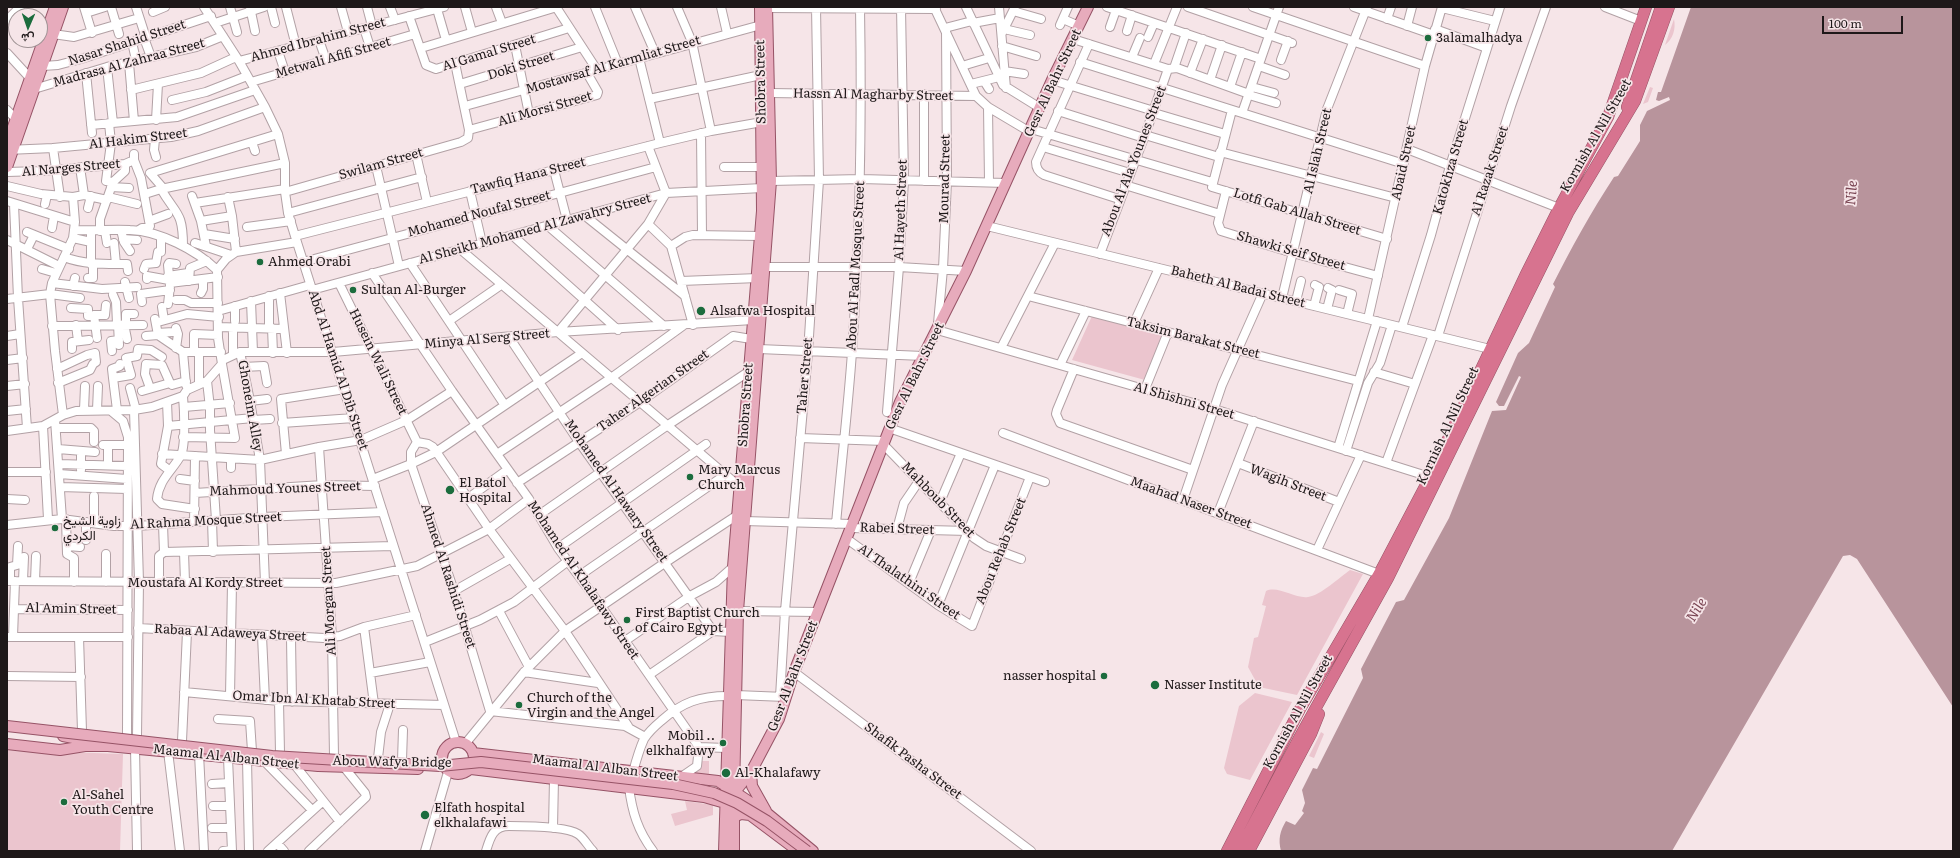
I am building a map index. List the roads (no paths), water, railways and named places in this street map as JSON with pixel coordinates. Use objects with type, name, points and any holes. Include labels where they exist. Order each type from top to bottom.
[{"type":"highway","name":"Kornish Al Nil Street","points":[[1228,851],[1300,709],[1379,574],[1430,477],[1490,348],[1559,208],[1608,117],[1646,7]]},
{"type":"highway","points":[[1625,116],[1634,73],[1654,7]]},
{"type":"highway","points":[[1608,117],[1620,100],[1634,73],[1661,7]]},
{"type":"highway","name":"Kornish Al Nil Street","points":[[1239,851],[1311,716],[1388,578],[1429,497],[1498,351],[1568,213],[1638,94],[1669,7]]},
{"type":"highway","points":[[1249,851],[1311,734],[1332,680]]},
{"type":"highway","points":[[1300,709],[1305,716],[1311,716]]},
{"type":"highway","points":[[1288,734],[1296,735],[1298,740]]},
{"type":"main road","points":[[7,167],[9,148],[16,119],[55,7]]},
{"type":"main road","points":[[9,148],[34,89],[63,7]]},
{"type":"main road","name":"Shobra Street","points":[[765,7],[761,24],[761,75],[762,122],[767,145]]},
{"type":"main road","name":"Shobra Street","points":[[724,851],[726,748],[732,695],[738,611],[740,487],[748,372],[758,278],[762,188],[767,145],[770,93],[765,7]]},
{"type":"main road","name":"Gesr Al Bahr Street","points":[[734,792],[751,772],[779,719],[782,697],[794,672],[818,612],[900,402],[938,329],[1031,130],[1052,80],[1088,7]]},
{"type":"main road","name":"Shobra Street","points":[[734,851],[730,632],[733,567],[740,519],[759,349],[766,267],[771,181],[765,165]]},
{"type":"main road","points":[[7,724],[79,731]]},
{"type":"main road","name":"Maamal Al Alban Street","points":[[7,724],[182,741],[252,751],[402,760],[445,768]]},
{"type":"main road","name":"Abou Wafya Bridge","points":[[7,724],[272,756],[440,766],[481,762],[673,784],[708,791],[737,802],[757,814],[807,851]]},
{"type":"main road","points":[[7,730],[62,736],[108,746]]},
{"type":"main road","points":[[161,739],[164,751]]},
{"type":"main road","points":[[461,743],[473,753],[474,760],[470,769],[460,775],[445,768],[442,757],[444,749],[448,745],[461,743]]},
{"type":"main road","name":"Maamal Al Alban Street","points":[[7,744],[60,750],[85,746],[108,746],[199,754],[265,762],[344,768],[445,768]]},
{"type":"main road","name":"Maamal Al Alban Street","points":[[473,753],[711,780],[725,785],[768,814]]},
{"type":"main road","name":"Maamal Al Alban Street","points":[[470,769],[629,787],[704,797],[725,803]]},
{"type":"main road","points":[[751,772],[754,790],[768,814],[813,851]]},
{"type":"main road","points":[[734,817],[744,814],[750,815],[798,851]]},
{"type":"street","points":[[92,33],[85,10],[105,7]]},
{"type":"street","points":[[111,7],[119,34]]},
{"type":"street","points":[[136,7],[151,57]]},
{"type":"street","points":[[153,12],[165,7]]},
{"type":"street","name":"Abd Al Hamid Al Dib Street","points":[[204,7],[224,36],[265,107],[278,134],[285,164],[285,190],[289,217],[444,705],[461,743]]},
{"type":"street","points":[[230,7],[237,32]]},
{"type":"street","name":"Nasar Shahid Street","points":[[42,66],[58,65],[81,59],[145,38],[233,16],[250,9],[264,7]]},
{"type":"street","points":[[271,7],[275,23]]},
{"type":"street","points":[[286,7],[296,46]]},
{"type":"street","points":[[341,7],[348,32]]},
{"type":"street","points":[[367,7],[370,47]]},
{"type":"street","points":[[390,7],[395,20]]},
{"type":"street","points":[[464,7],[472,32]]},
{"type":"street","points":[[496,7],[502,23]]},
{"type":"street","points":[[409,16],[421,48],[556,7],[597,70]]},
{"type":"street","points":[[595,7],[618,64]]},
{"type":"street","points":[[635,7],[655,53]]},
{"type":"street","points":[[677,7],[692,42],[711,131]]},
{"type":"street","points":[[721,7],[727,33]]},
{"type":"street","points":[[765,7],[935,8],[976,96],[988,107],[1031,130],[1212,182],[1232,110]]},
{"type":"street","points":[[966,7],[989,58],[1006,88],[1040,108]]},
{"type":"street","points":[[999,7],[1003,31],[1002,46],[1006,88]]},
{"type":"street","points":[[1068,7],[1061,22],[1079,26]]},
{"type":"street","points":[[1107,7],[1242,52],[1285,75]]},
{"type":"street","points":[[1154,64],[1177,7]]},
{"type":"street","points":[[1188,7],[1290,42],[1281,60]]},
{"type":"street","points":[[1253,7],[1425,66]]},
{"type":"street","points":[[1242,113],[1279,7]]},
{"type":"street","points":[[1354,7],[1366,9],[1407,26],[1434,32],[1487,48]]},
{"type":"street","points":[[1387,19],[1391,7]]},
{"type":"street","points":[[1407,26],[1412,7]]},
{"type":"street","points":[[1442,7],[1496,21]]},
{"type":"street","name":"Abaid Street","points":[[1338,448],[1358,380],[1373,320],[1378,276],[1425,66],[1442,7]]},
{"type":"street","name":"Katokhza Street","points":[[1402,327],[1431,235],[1450,166],[1500,7]]},
{"type":"street","name":"Al Razak Street","points":[[1386,463],[1435,335],[1511,106],[1546,7]]},
{"type":"street","points":[[1605,7],[1641,21]]},
{"type":"street","points":[[440,8],[446,40]]},
{"type":"street","name":"Ahmed Ibrahim Street","points":[[131,90],[201,73],[237,59],[296,46],[440,8]]},
{"type":"street","name":"Taher Street","points":[[782,697],[785,611],[808,352],[819,180],[819,94],[816,8]]},
{"type":"street","name":"Abou Al Fadl Mosque Street","points":[[836,524],[852,353],[857,267],[861,179],[860,8]]},
{"type":"street","name":"Al Hayeth Street","points":[[887,412],[899,268],[904,180],[901,8]]},
{"type":"street","points":[[250,9],[255,31]]},
{"type":"street","points":[[1003,31],[1014,9],[1040,19]]},
{"type":"street","name":"Al Islah Street","points":[[1282,298],[1330,103],[1366,9]]},
{"type":"street","points":[[1110,27],[1116,10]]},
{"type":"street","points":[[1127,31],[1132,15]]},
{"type":"street","points":[[53,34],[70,37],[92,33],[139,18]]},
{"type":"street","points":[[945,29],[972,22],[1000,18]]},
{"type":"street","points":[[1148,37],[1154,23]]},
{"type":"street","name":"Mostawsaf Al Karmliat Street","points":[[465,106],[761,24]]},
{"type":"street","name":"Al Gamal Street","points":[[421,48],[426,65],[436,69],[569,28]]},
{"type":"street","name":"Mourad Street","points":[[938,329],[943,269],[947,181],[945,29]]},
{"type":"street","points":[[1003,31],[1030,35]]},
{"type":"street","name":"Abou Al Ala Younes Street","points":[[1100,254],[1119,199],[1145,137],[1162,89],[1186,33]]},
{"type":"street","name":"Metwali Afifi Street","points":[[172,100],[206,92],[249,79],[285,72],[415,34]]},
{"type":"street","name":"Madrasa Al Zahraa Street","points":[[34,89],[106,67],[196,47],[224,36]]},
{"type":"street","points":[[1132,57],[1140,38]]},
{"type":"street","points":[[1073,39],[1171,69],[1190,73],[1230,87],[1250,92],[1276,103]]},
{"type":"street","points":[[1190,73],[1202,39]]},
{"type":"street","points":[[319,40],[326,60]]},
{"type":"street","points":[[132,42],[131,90],[134,121]]},
{"type":"street","points":[[1089,44],[1042,146],[1036,162],[1037,170],[1044,175],[1119,199]]},
{"type":"street","points":[[515,45],[530,114]]},
{"type":"street","points":[[1210,80],[1222,45]]},
{"type":"street","points":[[1002,46],[1036,56]]},
{"type":"street","name":"Doki Street","points":[[460,84],[582,48]]},
{"type":"street","points":[[278,50],[285,72]]},
{"type":"street","points":[[1230,87],[1242,52]]},
{"type":"street","points":[[7,53],[30,78]]},
{"type":"street","points":[[640,58],[660,142]]},
{"type":"street","points":[[962,66],[989,58]]},
{"type":"street","points":[[1080,62],[1404,164]]},
{"type":"street","points":[[455,64],[469,130]]},
{"type":"street","points":[[106,67],[111,123],[111,143],[106,181],[129,188]]},
{"type":"street","points":[[1004,71],[1024,74]]},
{"type":"street","points":[[86,73],[92,129],[111,123],[177,117],[255,90]]},
{"type":"street","name":"Ali Morsi Street","points":[[469,130],[598,94],[587,73]]},
{"type":"street","points":[[649,99],[761,75]]},
{"type":"street","points":[[971,84],[999,78]]},
{"type":"street","points":[[1052,80],[1225,134]]},
{"type":"street","points":[[984,81],[989,90]]},
{"type":"street","points":[[156,120],[158,84]]},
{"type":"street","points":[[1250,92],[1274,93]]},
{"type":"street","name":"Hassn Al Magharby Street","points":[[770,93],[924,94],[976,96]]},
{"type":"street","points":[[924,94],[924,181]]},
{"type":"street","name":"Al Hakim Street","points":[[9,148],[53,148],[155,139],[198,131],[265,107]]},
{"type":"street","points":[[988,107],[989,182]]},
{"type":"street","points":[[7,110],[16,119]]},
{"type":"street","points":[[1058,111],[1145,137],[1312,176],[1396,198]]},
{"type":"street","name":"Tawfiq Hana Street","points":[[233,254],[296,239],[427,202],[660,142],[762,122]]},
{"type":"street","name":"Swilam Street","points":[[201,221],[194,200],[285,190],[462,142],[468,138],[469,130]]},
{"type":"street","points":[[700,133],[702,235]]},
{"type":"street","points":[[183,246],[183,226],[180,216],[150,173],[278,134]]},
{"type":"street","points":[[155,139],[154,150],[156,157]]},
{"type":"street","points":[[252,142],[255,151]]},
{"type":"street","points":[[558,332],[648,224],[666,193],[648,146]]},
{"type":"street","points":[[1042,146],[1130,173]]},
{"type":"street","points":[[53,148],[60,197]]},
{"type":"street","points":[[1407,149],[1559,208]]},
{"type":"street","points":[[416,154],[427,202]]},
{"type":"street","name":"Al Narges Street","points":[[7,172],[56,170],[109,164],[125,164],[134,157],[142,178],[145,194]]},
{"type":"street","points":[[115,266],[110,243],[102,231],[100,219],[112,184],[125,171],[125,164]]},
{"type":"street","points":[[138,231],[142,228],[150,227],[150,209],[145,194],[162,189],[285,164]]},
{"type":"street","points":[[724,167],[765,165]]},
{"type":"street","points":[[376,166],[399,266]]},
{"type":"street","points":[[80,167],[88,196],[88,208]]},
{"type":"street","name":"Mohamed Noufal Street","points":[[303,262],[656,167]]},
{"type":"street","points":[[554,170],[567,220]]},
{"type":"street","points":[[247,227],[289,217],[381,188],[422,177]]},
{"type":"street","points":[[771,181],[861,179],[1006,183]]},
{"type":"street","name":"Lotfi Gab Allah Street","points":[[1212,182],[1212,187],[1387,239]]},
{"type":"street","points":[[1125,185],[1220,214],[1226,191]]},
{"type":"street","points":[[7,186],[60,197],[88,196],[137,204]]},
{"type":"street","name":"Al Sheikh Mohamed Al Zawahry Street","points":[[218,310],[280,293],[311,288],[372,274],[666,193],[762,188]]},
{"type":"street","points":[[470,191],[482,243]]},
{"type":"street","points":[[45,204],[47,195]]},
{"type":"street","points":[[63,415],[58,383],[50,294],[52,283],[58,269],[69,250],[74,230],[73,197]]},
{"type":"street","points":[[142,302],[141,294],[169,282],[189,277],[203,279],[218,274],[233,254],[235,240],[228,197]]},
{"type":"street","points":[[27,428],[25,384],[20,334],[16,243],[10,203],[54,216],[91,242]]},
{"type":"street","points":[[149,221],[168,214]]},
{"type":"street","name":"Shawki Seif Street","points":[[1220,214],[1218,227],[1220,231],[1378,276]]},
{"type":"street","points":[[584,215],[685,296]]},
{"type":"street","points":[[52,228],[54,216]]},
{"type":"street","points":[[206,246],[201,221],[232,216]]},
{"type":"street","points":[[497,454],[689,325],[685,296],[671,246],[648,224]]},
{"type":"street","points":[[547,225],[664,326]]},
{"type":"street","name":"Baheth Al Badai Street","points":[[987,226],[1490,348]]},
{"type":"street","points":[[74,230],[138,231],[161,237],[183,246],[207,261],[218,274],[218,331],[236,437],[183,437]]},
{"type":"street","points":[[121,230],[123,240],[130,251]]},
{"type":"street","points":[[89,283],[93,278],[87,265],[91,242],[91,231]]},
{"type":"street","points":[[27,249],[30,233],[69,250]]},
{"type":"street","points":[[204,234],[235,240]]},
{"type":"street","points":[[512,235],[618,330]]},
{"type":"street","points":[[671,246],[685,238],[702,235],[760,236]]},
{"type":"street","points":[[144,269],[146,264],[156,263],[155,252],[161,252],[161,237]]},
{"type":"street","points":[[7,240],[27,249],[58,269]]},
{"type":"street","points":[[123,240],[137,240]]},
{"type":"street","points":[[195,243],[233,254]]},
{"type":"street","points":[[1001,348],[1055,243]]},
{"type":"street","points":[[460,249],[740,487]]},
{"type":"street","points":[[64,257],[87,265],[115,266],[128,264],[128,271]]},
{"type":"street","points":[[176,300],[183,292],[189,277],[190,268],[207,261]]},
{"type":"street","points":[[410,263],[504,404]]},
{"type":"street","points":[[157,334],[159,320],[165,306],[169,282],[168,264],[176,264]]},
{"type":"street","points":[[766,267],[857,267],[966,270]]},
{"type":"street","points":[[42,268],[58,269]]},
{"type":"street","points":[[1134,323],[1159,268]]},
{"type":"street","name":"Mohamed Al Khalafawy Street","points":[[372,274],[507,470],[529,499],[558,548],[601,606],[699,747]]},
{"type":"street","points":[[147,279],[147,276],[169,282],[183,292],[192,303],[201,298]]},
{"type":"street","points":[[73,286],[75,278]]},
{"type":"street","points":[[681,281],[758,278]]},
{"type":"street","points":[[201,298],[203,279]]},
{"type":"street","points":[[1296,301],[1301,281]]},
{"type":"street","name":"Husein Wali Street","points":[[339,282],[417,442]]},
{"type":"street","points":[[52,283],[73,286],[89,283],[107,293],[116,302],[121,324],[127,338]]},
{"type":"street","points":[[107,293],[126,285],[137,287]]},
{"type":"street","points":[[126,285],[129,298]]},
{"type":"street","points":[[449,321],[501,285]]},
{"type":"street","points":[[1314,306],[1319,287],[1315,285]]},
{"type":"street","points":[[1327,309],[1332,290],[1328,288]]},
{"type":"street","points":[[1339,290],[1352,294],[1347,314]]},
{"type":"street","points":[[280,293],[287,353]]},
{"type":"street","points":[[1183,500],[1214,408],[1236,349],[1263,293]]},
{"type":"street","points":[[7,299],[50,294],[76,301],[88,309],[88,316],[94,316],[94,314],[105,315],[106,305]]},
{"type":"street","points":[[269,296],[270,328],[273,352]]},
{"type":"street","name":"Taksim Barakat Street","points":[[1028,296],[1358,380]]},
{"type":"street","points":[[201,298],[218,310]]},
{"type":"street","points":[[251,301],[253,352]]},
{"type":"street","name":"Ghoneim Alley","points":[[235,306],[234,324],[236,353],[243,367],[260,460],[265,583]]},
{"type":"street","points":[[159,320],[218,310]]},
{"type":"street","points":[[1060,365],[1086,311]]},
{"type":"street","points":[[112,350],[111,341],[119,343],[121,324],[126,314],[134,314]]},
{"type":"street","points":[[84,350],[87,340],[95,325],[94,316]]},
{"type":"street","name":"Minya Al Serg Street","points":[[236,353],[333,352],[558,332],[618,330],[753,320]]},
{"type":"street","points":[[731,322],[731,330],[734,335],[751,339]]},
{"type":"street","points":[[52,326],[143,324]]},
{"type":"street","points":[[213,552],[214,491],[210,405],[196,352],[194,334],[218,331],[234,324],[252,328],[284,328]]},
{"type":"street","points":[[1346,451],[1366,389],[1380,363],[1392,325]]},
{"type":"street","points":[[76,326],[87,340]]},
{"type":"street","name":"Al Shishni Street","points":[[938,329],[1214,408],[1430,477]]},
{"type":"street","points":[[146,336],[174,330],[178,334],[176,348],[186,381],[181,454],[169,470],[157,496],[158,501],[162,504],[195,509]]},
{"type":"street","points":[[1145,389],[1168,332]]},
{"type":"street","points":[[7,336],[20,334]]},
{"type":"street","points":[[157,334],[176,348],[222,359]]},
{"type":"street","name":"Taher Algerian Street","points":[[517,483],[640,402],[734,335]]},
{"type":"street","name":"Mohamed Al Hawary Street","points":[[509,337],[580,442],[690,596],[713,631]]},
{"type":"street","points":[[72,349],[72,342],[87,340]]},
{"type":"street","points":[[176,348],[161,360],[145,364],[146,390],[170,383],[171,385],[186,381]]},
{"type":"street","points":[[759,349],[924,356]]},
{"type":"street","points":[[124,365],[126,359],[136,356],[137,350],[151,350],[161,360],[170,383]]},
{"type":"street","points":[[57,369],[87,355],[95,353],[96,362],[90,370],[58,383]]},
{"type":"street","points":[[74,582],[74,558],[67,555],[58,464],[56,424],[63,415],[84,410],[135,410],[167,402],[203,382],[222,359],[236,353]]},
{"type":"street","points":[[374,482],[436,452],[504,404],[582,353]]},
{"type":"street","points":[[7,360],[23,358]]},
{"type":"street","points":[[112,378],[131,375],[124,365]]},
{"type":"street","points":[[124,365],[112,369],[112,378],[113,410],[125,426],[128,445],[128,635],[132,736]]},
{"type":"street","points":[[243,367],[264,366],[267,383]]},
{"type":"street","points":[[1074,369],[1057,410],[1056,414],[1060,423],[1193,470]]},
{"type":"street","points":[[539,515],[668,425],[748,372]]},
{"type":"street","points":[[1374,372],[1415,384]]},
{"type":"street","points":[[7,386],[25,384]]},
{"type":"street","points":[[84,410],[85,386]]},
{"type":"street","points":[[97,410],[98,386]]},
{"type":"street","points":[[130,388],[135,410],[139,582],[132,736]]},
{"type":"street","points":[[286,454],[280,402],[282,397],[344,389]]},
{"type":"street","points":[[162,454],[181,454],[231,459],[245,464],[319,446],[360,440],[406,420],[452,391]]},
{"type":"street","points":[[250,401],[267,399]]},
{"type":"street","points":[[167,402],[168,426],[161,464],[169,470]]},
{"type":"street","points":[[184,407],[230,403]]},
{"type":"street","points":[[7,411],[26,409]]},
{"type":"street","points":[[282,423],[354,418]]},
{"type":"street","points":[[168,426],[232,419],[270,419]]},
{"type":"street","points":[[1218,513],[1254,422]]},
{"type":"street","points":[[7,432],[56,424],[91,428],[94,431],[94,442]]},
{"type":"street","points":[[43,426],[48,520]]},
{"type":"street","points":[[889,428],[1045,482]]},
{"type":"street","name":"Maahad Naser Street","points":[[1003,434],[1379,574]]},
{"type":"street","points":[[800,438],[884,442]]},
{"type":"street","points":[[417,442],[428,444],[436,452],[510,560],[566,631],[598,683],[628,726],[645,737]]},
{"type":"street","name":"Ahmed Al Rashidi Street","points":[[417,442],[411,452],[412,464],[454,591],[490,711]]},
{"type":"street","name":"Mahboub Street","points":[[884,442],[919,481],[982,544],[1020,559]]},
{"type":"street","points":[[558,548],[706,444]]},
{"type":"street","points":[[108,465],[106,445],[128,445]]},
{"type":"street","name":"Ali Morgan Street","points":[[319,446],[323,485],[332,637],[334,756]]},
{"type":"street","points":[[58,449],[95,452]]},
{"type":"street","points":[[81,451],[81,490]]},
{"type":"street","points":[[940,502],[961,453]]},
{"type":"street","points":[[1317,550],[1361,455]]},
{"type":"street","points":[[194,522],[195,456]]},
{"type":"street","points":[[230,468],[231,459]]},
{"type":"street","name":"Wagih Street","points":[[1238,463],[1339,502]]},
{"type":"street","points":[[58,464],[128,466]]},
{"type":"street","points":[[938,605],[995,465]]},
{"type":"street","points":[[467,499],[507,470]]},
{"type":"street","points":[[7,472],[46,472]]},
{"type":"street","points":[[59,474],[127,479]]},
{"type":"street","points":[[579,576],[725,475]]},
{"type":"street","name":"Abou Rehab Street","points":[[972,626],[1030,477]]},
{"type":"street","points":[[180,479],[195,481]]},
{"type":"street","points":[[897,529],[904,503],[919,481]]},
{"type":"street","name":"Mahmoud Younes Street","points":[[195,493],[374,482]]},
{"type":"street","points":[[60,487],[81,490],[127,489]]},
{"type":"street","points":[[86,540],[94,496]]},
{"type":"street","points":[[7,499],[24,500]]},
{"type":"street","name":"Moustafa Al Kordy Street","points":[[14,581],[329,584],[417,566],[489,529],[529,499]]},
{"type":"street","name":"Al Rahma Mosque Street","points":[[7,525],[64,519],[137,526],[262,517],[383,512]]},
{"type":"street","points":[[461,743],[527,670],[566,631],[666,562],[740,519]]},
{"type":"street","name":"Rabei Street","points":[[740,519],[897,529],[968,531]]},
{"type":"street","points":[[163,524],[164,552]]},
{"type":"street","points":[[909,583],[931,530]]},
{"type":"street","name":"Al Thalathini Street","points":[[847,539],[938,605],[972,626]]},
{"type":"street","points":[[10,637],[14,609],[14,581],[10,567],[17,565],[18,546]]},
{"type":"street","points":[[67,546],[80,547]]},
{"type":"street","points":[[160,582],[159,558],[164,552],[213,552],[393,546]]},
{"type":"street","points":[[184,552],[185,582]]},
{"type":"street","points":[[106,554],[106,582]]},
{"type":"street","points":[[35,581],[36,556]]},
{"type":"street","points":[[14,581],[24,557]]},
{"type":"street","points":[[454,591],[510,560]]},
{"type":"street","points":[[425,642],[465,627],[499,611],[533,588],[568,561]]},
{"type":"street","points":[[625,641],[690,596],[716,582],[733,567]]},
{"type":"street","points":[[230,696],[232,583]]},
{"type":"street","name":"Al Amin Street","points":[[14,609],[128,610]]},
{"type":"street","points":[[499,611],[527,670]]},
{"type":"street","points":[[738,611],[818,612]]},
{"type":"street","name":"Rabaa Al Adaweya Street","points":[[10,637],[128,635],[138,630],[291,638],[332,637],[364,627],[416,615]]},
{"type":"street","points":[[364,627],[374,704]]},
{"type":"street","points":[[649,675],[713,631],[730,632]]},
{"type":"street","points":[[182,741],[187,632]]},
{"type":"street","points":[[262,636],[265,700]]},
{"type":"street","points":[[79,637],[81,677],[79,731]]},
{"type":"street","points":[[291,638],[292,702]]},
{"type":"street","points":[[370,673],[430,662]]},
{"type":"street","points":[[527,670],[598,683]]},
{"type":"street","name":"Shafik Pasha Street","points":[[794,672],[1031,851]]},
{"type":"street","points":[[7,676],[81,677]]},
{"type":"street","name":"Omar Ibn Al Khatab Street","points":[[184,692],[292,702],[444,705]]},
{"type":"street","points":[[633,772],[639,750],[645,737],[673,709],[710,696],[732,695],[782,697]]},
{"type":"street","points":[[280,701],[280,753]]},
{"type":"street","points":[[378,758],[381,732],[390,704]]},
{"type":"street","points":[[490,711],[628,726]]},
{"type":"street","points":[[218,719],[250,721],[252,751]]},
{"type":"street","points":[[402,760],[403,730]]},
{"type":"street","points":[[681,777],[697,766],[699,747],[726,748]]},
{"type":"street","points":[[135,748],[137,851]]},
{"type":"street","points":[[164,751],[180,851]]},
{"type":"street","points":[[199,754],[204,851]]},
{"type":"street","points":[[223,851],[232,851],[228,758]]},
{"type":"street","points":[[247,760],[249,851]]},
{"type":"street","points":[[265,762],[312,810]]},
{"type":"street","points":[[294,764],[321,798],[322,802],[340,822]]},
{"type":"street","points":[[309,851],[364,800],[366,795],[344,768]]},
{"type":"street","points":[[426,851],[445,768]]},
{"type":"street","points":[[552,828],[554,778]]},
{"type":"street","points":[[212,784],[229,783]]},
{"type":"street","points":[[629,787],[635,822],[643,838],[653,851]]},
{"type":"street","points":[[268,851],[322,802]]},
{"type":"street","points":[[214,806],[230,806]]},
{"type":"street","points":[[486,851],[491,834],[499,827],[509,826],[552,828],[580,835],[593,851]]},
{"type":"street","points":[[212,828],[231,828]]},
{"type":"street","points":[[277,843],[284,851]]},
{"type":"water","name":"Nile","points":[[1691,7],[1953,7],[1953,707],[1857,559],[1850,555],[1843,556],[1672,851],[1281,851],[1280,839],[1284,825],[1286,821],[1295,825],[1304,813],[1302,811],[1305,803],[1302,790],[1313,768],[1317,769],[1363,678],[1361,669],[1396,602],[1404,600],[1449,518],[1492,411],[1506,410],[1521,377],[1519,376],[1504,406],[1499,406],[1496,402],[1518,353],[1529,343],[1555,287],[1553,284],[1560,270],[1614,177],[1618,176],[1640,141],[1640,125],[1647,111],[1670,100],[1669,97],[1659,101],[1656,100],[1658,92],[1661,92]]},
{"type":"place","name":"3alamalhadya","points":[[1428,38]]},
{"type":"place","name":"Ahmed Orabi","points":[[260,262]]},
{"type":"place","name":"Sultan Al-Burger","points":[[353,290]]},
{"type":"place","name":"Alsafwa Hospital","points":[[701,311]]},
{"type":"place","name":"Mary Marcus Church","points":[[690,477]]},
{"type":"place","name":"El Batol Hospital","points":[[450,490]]},
{"type":"place","name":"زاوية الشيخ الكردي","points":[[55,528]]},
{"type":"place","name":"First Baptist Church of Cairo Egypt","points":[[627,620]]},
{"type":"place","name":"nasser hospital","points":[[1104,676]]},
{"type":"place","name":"Nasser Institute","points":[[1155,685]]},
{"type":"place","name":"Church of the Virgin and the Angel","points":[[519,705]]},
{"type":"place","name":"Mobil .. elkhalfawy","points":[[723,743]]},
{"type":"place","name":"Al-Khalafawy","points":[[726,773]]},
{"type":"place","name":"Al-Sahel Youth Centre","points":[[64,802]]},
{"type":"place","name":"Elfath hospital elkhalafawi","points":[[425,815]]}]
